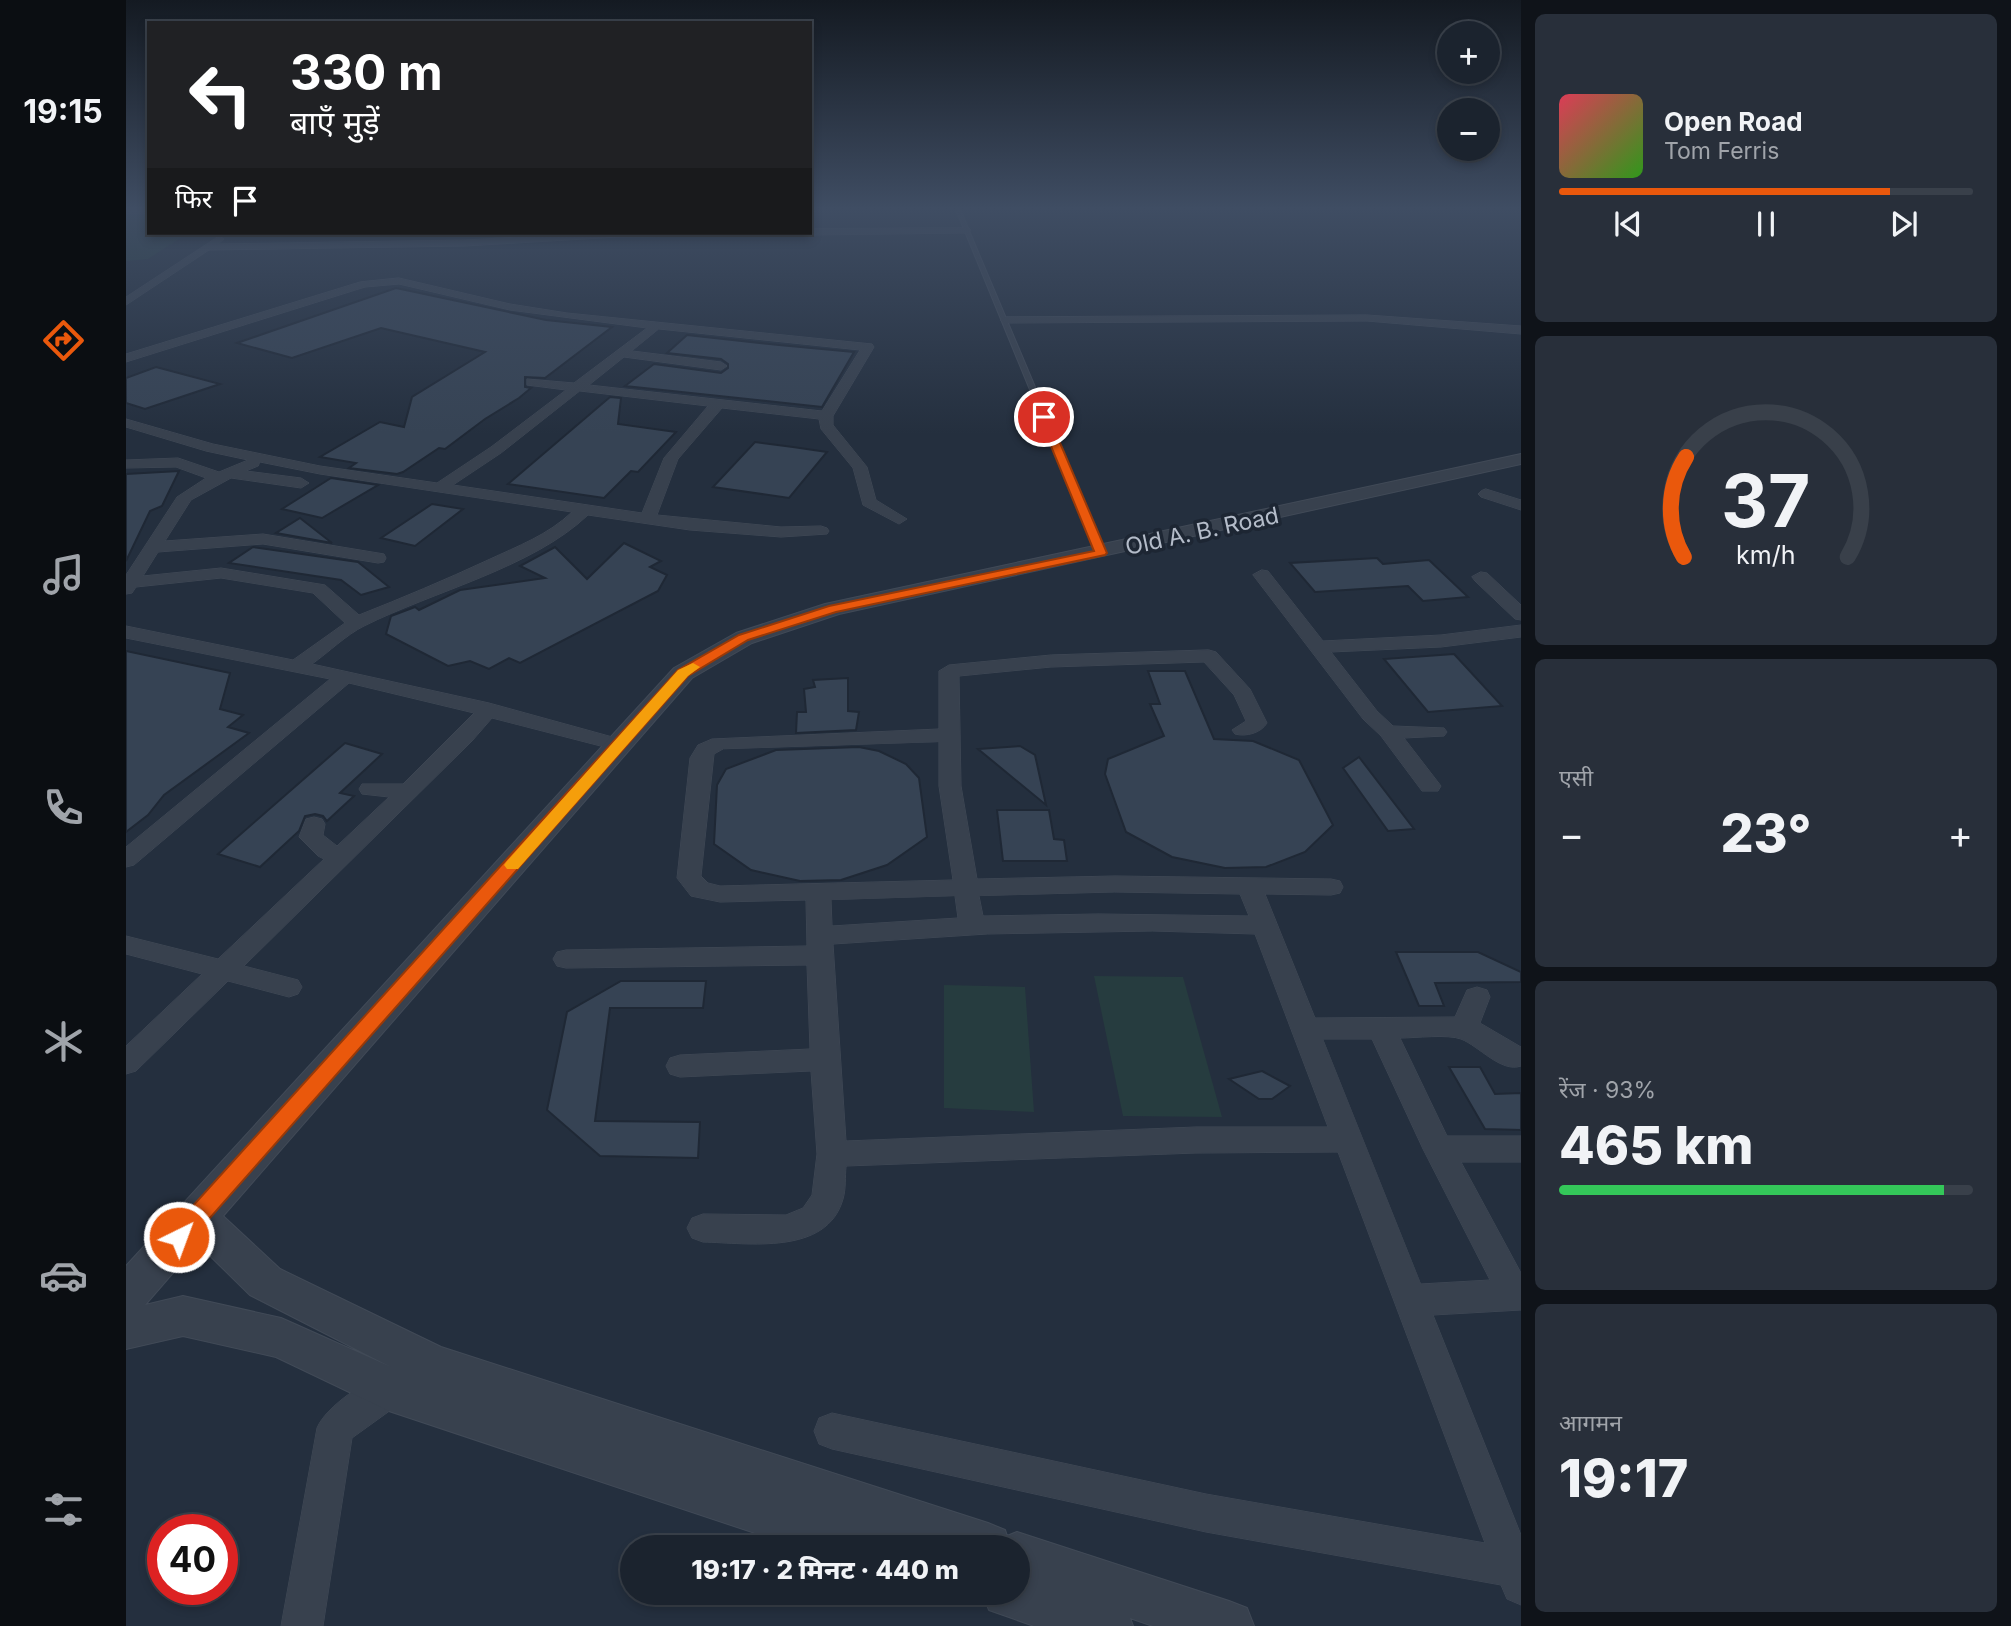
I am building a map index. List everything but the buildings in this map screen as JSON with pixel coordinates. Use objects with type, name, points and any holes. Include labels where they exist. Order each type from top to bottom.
[{"type":"street","points":[[126,302],[155,283]]},
{"type":"street","points":[[126,358],[370,283]]},
{"type":"street","points":[[400,283],[510,307],[655,327],[674,326],[868,347],[826,416],[827,426],[860,467],[869,502],[899,519]]},
{"type":"street","points":[[1006,320],[1367,318],[1521,330]]},
{"type":"street","points":[[239,322],[268,328]]},
{"type":"street","points":[[439,488],[496,450],[655,327]]},
{"type":"street","points":[[622,353],[721,366]]},
{"type":"street","points":[[532,382],[826,416]]},
{"type":"street","points":[[647,520],[671,458],[717,405]]},
{"type":"street","points":[[126,423],[260,459],[583,511],[647,520],[781,532],[821,531]]},
{"type":"street","name":"Old A. B. Road","points":[[126,1296],[683,673],[744,638],[834,609],[1101,553],[1521,459]]},
{"type":"street","points":[[126,464],[177,462],[226,476],[301,483]]},
{"type":"street","points":[[128,586],[185,497],[253,463]]},
{"type":"street","points":[[1486,494],[1521,505]]},
{"type":"street","points":[[297,666],[356,623],[435,591],[543,541],[566,527],[583,511]]},
{"type":"street","points":[[154,547],[263,539],[377,558]]},
{"type":"street","points":[[128,586],[221,573],[319,589],[356,623]]},
{"type":"street","points":[[1262,575],[1370,715],[1388,733],[1430,786]]},
{"type":"street","points":[[1481,577],[1521,615]]},
{"type":"street","points":[[1318,647],[1441,640],[1521,631]]},
{"type":"street","points":[[126,632],[346,676],[489,709],[620,744]]},
{"type":"street","points":[[972,926],[950,786],[949,671],[1051,661],[1209,656],[1243,693],[1257,723],[1242,730]]},
{"type":"street","points":[[126,859],[346,676]]},
{"type":"street","points":[[126,1063],[409,791],[489,709]]},
{"type":"street","points":[[1388,733],[1437,732]]},
{"type":"street","points":[[950,735],[719,743],[706,750],[701,758],[689,878],[700,890],[720,894],[1115,884],[1331,887]]},
{"type":"street","points":[[370,789],[409,791]]},
{"type":"street","points":[[314,824],[311,837],[326,850],[342,856]]},
{"type":"street","points":[[1250,887],[1519,1573]]},
{"type":"street","points":[[703,1228],[786,1229],[814,1218],[827,1199],[832,1154],[818,892]]},
{"type":"street","points":[[566,959],[821,946],[897,929],[972,926],[1263,925]]},
{"type":"street","points":[[126,945],[289,987]]},
{"type":"street","points":[[1464,1027],[1477,997]]},
{"type":"street","points":[[1304,1029],[1464,1027],[1516,1057]]},
{"type":"street","points":[[1381,1028],[1438,1149],[1518,1294],[1411,1300]]},
{"type":"street","points":[[680,1066],[825,1059]]},
{"type":"street","points":[[832,1154],[1169,1141],[1348,1139]]},
{"type":"street","points":[[1438,1149],[1521,1149]]},
{"type":"street","points":[[197,1217],[265,1282],[433,1366],[951,1535]]},
{"type":"street","points":[[126,1329],[183,1316],[281,1338],[389,1389],[833,1535]]},
{"type":"street","points":[[302,1626],[335,1428],[389,1389]]},
{"type":"street","points":[[832,1431],[1163,1506],[1342,1540],[1449,1554],[1519,1573]]},
{"type":"street","points":[[1030,1560],[1229,1626]]},
{"type":"street","points":[[1030,1600],[1108,1626]]},
{"type":"lane","points":[[990,283],[1101,553]]},
{"type":"green space","points":[[1094,976],[1183,977],[1222,1117],[1123,1116]]},
{"type":"green space","points":[[944,985],[1025,987],[1034,1112],[944,1108]]},
{"type":"slow traffic","points":[[513,865],[683,673],[693,667]]},
{"type":"route","points":[[179,1237],[683,673],[744,638],[834,609],[1101,553],[1044,417]]}]
